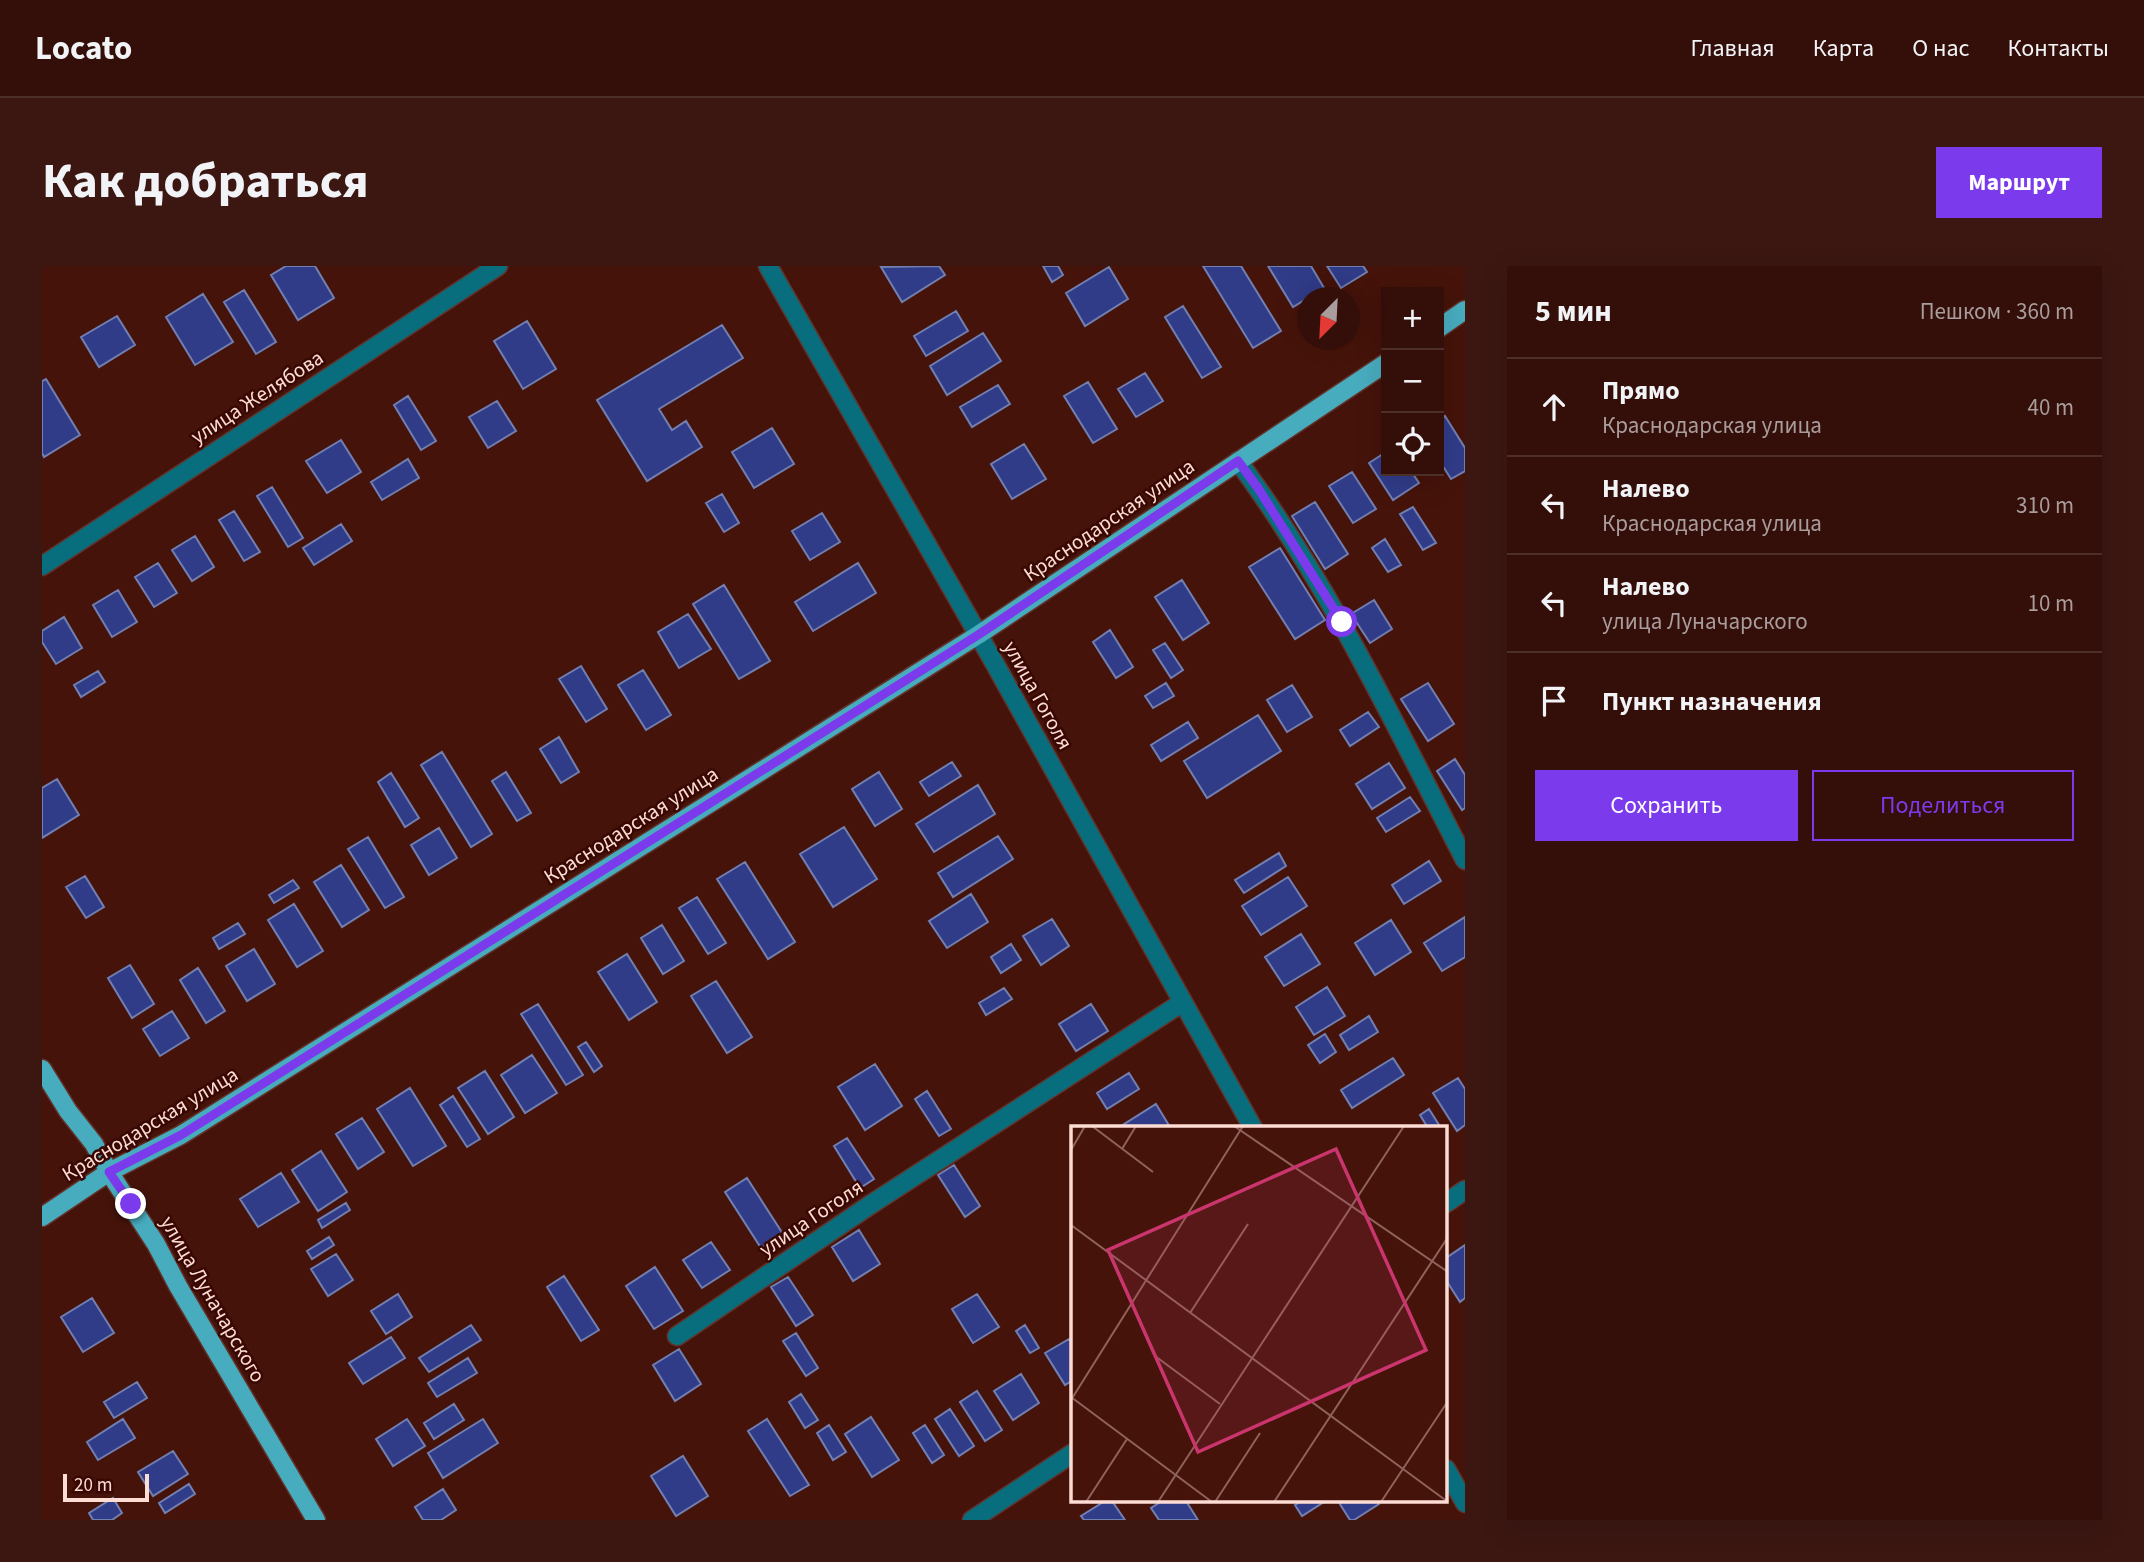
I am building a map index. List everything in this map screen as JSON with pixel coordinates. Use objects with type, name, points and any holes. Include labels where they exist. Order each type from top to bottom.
[{"type":"main road","points":[[1444,325],[1465,310]]},
{"type":"main road","name":"Краснодарская улица","points":[[42,1217],[109,1172],[181,1135],[978,635],[1381,366]]},
{"type":"main road","name":"улица Луначарского","points":[[42,1069],[68,1111],[94,1144],[156,1244],[316,1520]]},
{"type":"street","name":"улица Желябова","points":[[42,566],[498,266]]},
{"type":"street","name":"улица Гоголя","points":[[768,266],[1253,1126]]},
{"type":"street","points":[[1238,461],[1258,488],[1342,622],[1465,860]]},
{"type":"street","name":"улица Гоголя","points":[[677,1336],[870,1205],[1183,1002]]},
{"type":"street","points":[[1448,1202],[1465,1190]]},
{"type":"street","points":[[972,1520],[1071,1453]]},
{"type":"street","points":[[1448,1473],[1465,1503]]},
{"type":"building","points":[[286,266],[315,266],[334,298],[298,320],[271,275]]},
{"type":"building","points":[[939,266],[945,275],[902,302],[881,267]]},
{"type":"building","points":[[1043,266],[1058,266],[1063,275],[1052,282]]},
{"type":"building","points":[[1203,266],[1241,266],[1281,331],[1253,348]]},
{"type":"building","points":[[1268,266],[1311,266],[1323,287],[1297,287],[1297,305],[1293,307]]},
{"type":"building","points":[[1327,266],[1363,266],[1367,272],[1340,287]]},
{"type":"building","points":[[1109,267],[1128,299],[1085,326],[1066,293]]},
{"type":"building","points":[[244,290],[276,342],[256,354],[224,302]]},
{"type":"building","points":[[203,294],[233,342],[195,365],[166,317]]},
{"type":"building","points":[[1183,306],[1221,367],[1202,378],[1165,317]]},
{"type":"building","points":[[956,311],[968,331],[926,356],[914,336]]},
{"type":"building","points":[[117,316],[135,345],[99,367],[81,337]]},
{"type":"building","points":[[527,321],[556,369],[523,389],[494,341]]},
{"type":"building","points":[[722,325],[743,358],[659,409],[672,430],[686,421],[702,447],[647,481],[597,400]]},
{"type":"building","points":[[983,333],[1001,361],[947,395],[930,366]]},
{"type":"building","points":[[1145,373],[1163,401],[1136,417],[1118,389]]},
{"type":"building","points":[[46,379],[80,435],[44,457],[42,381]]},
{"type":"building","points":[[1088,382],[1117,429],[1093,443],[1064,396]]},
{"type":"building","points":[[998,385],[1010,404],[972,427],[960,407]]},
{"type":"building","points":[[408,396],[436,441],[421,450],[394,405]]},
{"type":"building","points":[[497,401],[516,431],[488,448],[469,417]]},
{"type":"building","points":[[1444,417],[1465,448],[1465,471],[1451,479],[1444,468]]},
{"type":"building","points":[[772,428],[794,464],[754,488],[732,452]]},
{"type":"building","points":[[341,440],[361,472],[327,493],[306,461]]},
{"type":"building","points":[[1024,444],[1046,479],[1012,499],[991,464]]},
{"type":"building","points":[[1381,455],[1381,476],[1414,476],[1419,483],[1393,500],[1369,463]]},
{"type":"building","points":[[408,459],[419,478],[382,500],[371,482]]},
{"type":"building","points":[[1352,472],[1376,509],[1353,523],[1329,486]]},
{"type":"building","points":[[272,487],[303,538],[288,547],[257,496]]},
{"type":"building","points":[[722,494],[739,523],[724,532],[706,503]]},
{"type":"building","points":[[1315,502],[1348,554],[1325,569],[1292,516]]},
{"type":"building","points":[[1413,507],[1436,543],[1423,550],[1400,514]]},
{"type":"building","points":[[234,511],[260,552],[244,561],[219,520]]},
{"type":"building","points":[[822,513],[840,542],[810,560],[792,531]]},
{"type":"building","points":[[341,524],[352,541],[314,565],[303,548]]},
{"type":"building","points":[[195,536],[214,567],[192,581],[172,550]]},
{"type":"building","points":[[1385,539],[1401,565],[1388,572],[1372,548]]},
{"type":"building","points":[[1280,548],[1325,620],[1295,639],[1249,567]]},
{"type":"building","points":[[158,563],[177,593],[154,607],[135,577]]},
{"type":"building","points":[[858,563],[876,593],[813,631],[795,602]]},
{"type":"building","points":[[1182,580],[1209,623],[1183,640],[1155,597]]},
{"type":"building","points":[[724,585],[770,661],[739,679],[693,604]]},
{"type":"building","points":[[118,590],[137,622],[112,637],[93,605]]},
{"type":"building","points":[[1374,600],[1392,629],[1370,643],[1351,614]]},
{"type":"building","points":[[688,614],[711,649],[679,668],[658,632]]},
{"type":"building","points":[[64,617],[82,648],[56,664],[42,642],[42,631]]},
{"type":"building","points":[[1110,630],[1133,667],[1116,678],[1093,642]]},
{"type":"building","points":[[1165,643],[1183,670],[1171,678],[1153,650]]},
{"type":"building","points":[[581,666],[607,709],[586,722],[559,679]]},
{"type":"building","points":[[643,670],[671,715],[646,730],[618,685]]},
{"type":"building","points":[[98,671],[105,682],[81,697],[74,685]]},
{"type":"building","points":[[1166,683],[1174,696],[1153,708],[1145,696]]},
{"type":"building","points":[[1428,683],[1454,724],[1428,741],[1401,699]]},
{"type":"building","points":[[1292,685],[1312,717],[1287,732],[1267,700]]},
{"type":"building","points":[[1368,712],[1379,727],[1350,746],[1340,730]]},
{"type":"building","points":[[1258,715],[1281,751],[1207,798],[1184,761]]},
{"type":"building","points":[[1188,722],[1198,738],[1161,761],[1151,745]]},
{"type":"building","points":[[559,737],[579,772],[561,783],[540,749]]},
{"type":"building","points":[[442,752],[492,834],[471,847],[421,765]]},
{"type":"building","points":[[1455,759],[1465,775],[1465,808],[1462,810],[1437,771]]},
{"type":"building","points":[[952,762],[961,776],[929,796],[920,782]]},
{"type":"building","points":[[1389,763],[1405,788],[1372,809],[1356,784]]},
{"type":"building","points":[[506,772],[531,813],[517,821],[492,781]]},
{"type":"building","points":[[879,772],[902,809],[875,826],[852,789]]},
{"type":"building","points":[[391,773],[419,818],[405,827],[378,782]]},
{"type":"building","points":[[57,779],[79,815],[42,838],[42,788]]},
{"type":"building","points":[[978,785],[995,814],[934,852],[916,824]]},
{"type":"building","points":[[1410,797],[1420,811],[1386,832],[1377,818]]},
{"type":"building","points":[[844,827],[877,879],[833,907],[800,854]]},
{"type":"building","points":[[439,828],[457,858],[429,875],[411,845]]},
{"type":"building","points":[[998,836],[1013,859],[953,897],[938,873]]},
{"type":"building","points":[[368,837],[404,897],[385,908],[348,849]]},
{"type":"building","points":[[1279,853],[1286,866],[1244,893],[1235,880]]},
{"type":"building","points":[[1429,861],[1441,881],[1404,904],[1392,885]]},
{"type":"building","points":[[745,862],[795,942],[768,959],[717,879]]},
{"type":"building","points":[[341,865],[369,910],[342,927],[314,882]]},
{"type":"building","points":[[85,876],[104,907],[86,918],[66,887]]},
{"type":"building","points":[[1288,877],[1307,906],[1261,935],[1242,906]]},
{"type":"building","points":[[293,880],[299,888],[274,903],[269,895]]},
{"type":"building","points":[[971,894],[988,922],[947,948],[929,921]]},
{"type":"building","points":[[697,897],[726,943],[708,954],[679,908]]},
{"type":"building","points":[[294,904],[323,951],[297,967],[268,920]]},
{"type":"building","points":[[1465,917],[1465,957],[1442,971],[1424,943]]},
{"type":"building","points":[[1052,919],[1069,946],[1041,965],[1023,936]]},
{"type":"building","points":[[1391,920],[1411,952],[1375,975],[1355,943]]},
{"type":"building","points":[[238,923],[245,934],[219,949],[213,938]]},
{"type":"building","points":[[662,925],[684,961],[663,974],[641,938]]},
{"type":"building","points":[[1301,934],[1320,964],[1284,986],[1265,957]]},
{"type":"building","points":[[1011,944],[1021,960],[1001,973],[991,957]]},
{"type":"building","points":[[254,949],[275,984],[247,1001],[226,966]]},
{"type":"building","points":[[627,954],[657,1002],[629,1020],[598,972]]},
{"type":"building","points":[[130,965],[154,1004],[132,1018],[108,978]]},
{"type":"building","points":[[198,968],[225,1011],[206,1023],[180,980]]},
{"type":"building","points":[[716,981],[752,1037],[727,1053],[691,996]]},
{"type":"building","points":[[1327,987],[1345,1016],[1314,1035],[1296,1007]]},
{"type":"building","points":[[1004,988],[1012,999],[986,1015],[979,1003]]},
{"type":"building","points":[[538,1004],[583,1075],[566,1085],[521,1014]]},
{"type":"building","points":[[1091,1004],[1108,1031],[1076,1051],[1059,1024]]},
{"type":"building","points":[[172,1011],[189,1038],[160,1056],[143,1029]]},
{"type":"building","points":[[1369,1016],[1378,1032],[1349,1050],[1340,1035]]},
{"type":"building","points":[[1325,1034],[1336,1052],[1320,1063],[1308,1045]]},
{"type":"building","points":[[586,1042],[602,1066],[594,1072],[578,1047]]},
{"type":"building","points":[[532,1055],[557,1093],[525,1113],[501,1075]]},
{"type":"building","points":[[1393,1058],[1404,1075],[1352,1108],[1341,1090]]},
{"type":"building","points":[[875,1064],[902,1106],[865,1130],[838,1087]]},
{"type":"building","points":[[485,1071],[514,1117],[488,1134],[458,1088]]},
{"type":"building","points":[[1129,1073],[1139,1089],[1107,1109],[1097,1093]]},
{"type":"building","points":[[1458,1078],[1465,1089],[1465,1125],[1457,1131],[1433,1093]]},
{"type":"building","points":[[410,1088],[446,1146],[413,1166],[377,1109]]},
{"type":"building","points":[[927,1091],[951,1129],[939,1136],[915,1099]]},
{"type":"building","points":[[453,1096],[480,1139],[467,1147],[440,1105]]},
{"type":"building","points":[[1156,1104],[1169,1126],[1121,1126]]},
{"type":"building","points":[[1429,1109],[1440,1126],[1427,1126],[1420,1115]]},
{"type":"building","points":[[362,1118],[384,1152],[358,1169],[336,1134]]},
{"type":"building","points":[[847,1138],[874,1179],[860,1188],[834,1146]]},
{"type":"building","points":[[321,1151],[347,1192],[318,1211],[292,1170]]},
{"type":"building","points":[[954,1165],[980,1206],[965,1217],[938,1175]]},
{"type":"building","points":[[281,1173],[299,1202],[258,1227],[240,1199]]},
{"type":"building","points":[[747,1178],[783,1234],[761,1248],[725,1192]]},
{"type":"building","points":[[346,1203],[350,1210],[322,1228],[318,1220]]},
{"type":"building","points":[[859,1230],[880,1264],[853,1281],[832,1247]]},
{"type":"building","points":[[329,1237],[334,1245],[312,1259],[307,1251]]},
{"type":"building","points":[[711,1242],[730,1270],[702,1288],[683,1260]]},
{"type":"building","points":[[1465,1245],[1465,1298],[1460,1302],[1448,1283],[1448,1257]]},
{"type":"building","points":[[336,1254],[353,1280],[328,1296],[311,1269]]},
{"type":"building","points":[[655,1267],[683,1311],[654,1329],[626,1286]]},
{"type":"building","points":[[564,1276],[599,1330],[581,1341],[547,1287]]},
{"type":"building","points":[[788,1277],[813,1315],[796,1326],[771,1287]]},
{"type":"building","points":[[398,1294],[412,1317],[386,1334],[371,1311]]},
{"type":"building","points":[[977,1294],[999,1327],[973,1343],[952,1309]]},
{"type":"building","points":[[92,1298],[114,1333],[83,1352],[61,1317]]},
{"type":"building","points":[[471,1325],[481,1340],[429,1372],[419,1358]]},
{"type":"building","points":[[1025,1325],[1039,1348],[1030,1353],[1016,1331]]},
{"type":"building","points":[[796,1333],[818,1368],[806,1376],[783,1341]]},
{"type":"building","points":[[391,1337],[405,1358],[363,1384],[349,1363]]},
{"type":"building","points":[[1069,1339],[1071,1381],[1065,1385],[1045,1353]]},
{"type":"building","points":[[679,1349],[701,1384],[675,1401],[653,1365]]},
{"type":"building","points":[[468,1358],[477,1373],[437,1397],[428,1383]]},
{"type":"building","points":[[1021,1374],[1039,1403],[1013,1420],[994,1391]]},
{"type":"building","points":[[137,1382],[147,1398],[114,1418],[104,1402]]},
{"type":"building","points":[[977,1391],[1002,1430],[985,1441],[960,1402]]},
{"type":"building","points":[[801,1394],[818,1420],[805,1428],[789,1402]]},
{"type":"building","points":[[454,1404],[464,1420],[434,1439],[424,1423]]},
{"type":"building","points":[[950,1409],[974,1446],[959,1456],[935,1419]]},
{"type":"building","points":[[871,1417],[899,1460],[872,1477],[845,1434]]},
{"type":"building","points":[[123,1419],[135,1438],[98,1460],[87,1442]]},
{"type":"building","points":[[407,1419],[425,1446],[393,1466],[376,1439]]},
{"type":"building","points":[[483,1419],[498,1443],[443,1478],[428,1453]]},
{"type":"building","points":[[767,1419],[809,1485],[790,1496],[748,1431]]},
{"type":"building","points":[[829,1425],[846,1452],[833,1460],[817,1433]]},
{"type":"building","points":[[925,1425],[944,1455],[932,1463],[913,1433]]},
{"type":"building","points":[[173,1451],[188,1474],[153,1496],[138,1472]]},
{"type":"building","points":[[683,1456],[708,1496],[676,1516],[651,1476]]},
{"type":"building","points":[[189,1484],[195,1494],[165,1513],[159,1503]]},
{"type":"building","points":[[443,1489],[456,1510],[441,1520],[423,1520],[415,1507]]},
{"type":"building","points":[[113,1498],[122,1513],[112,1520],[93,1520],[89,1513]]},
{"type":"building","points":[[1103,1502],[1113,1502],[1125,1520],[1084,1520],[1081,1516]]},
{"type":"building","points":[[1160,1502],[1187,1502],[1198,1520],[1159,1520],[1151,1508]]},
{"type":"building","points":[[1300,1502],[1324,1502],[1302,1516],[1295,1505]]},
{"type":"building","points":[[1339,1502],[1379,1504],[1354,1520],[1350,1520]]},
{"type":"route","points":[[131,1204],[109,1172],[181,1135],[978,635],[1238,461],[1258,488],[1342,622]]}]
